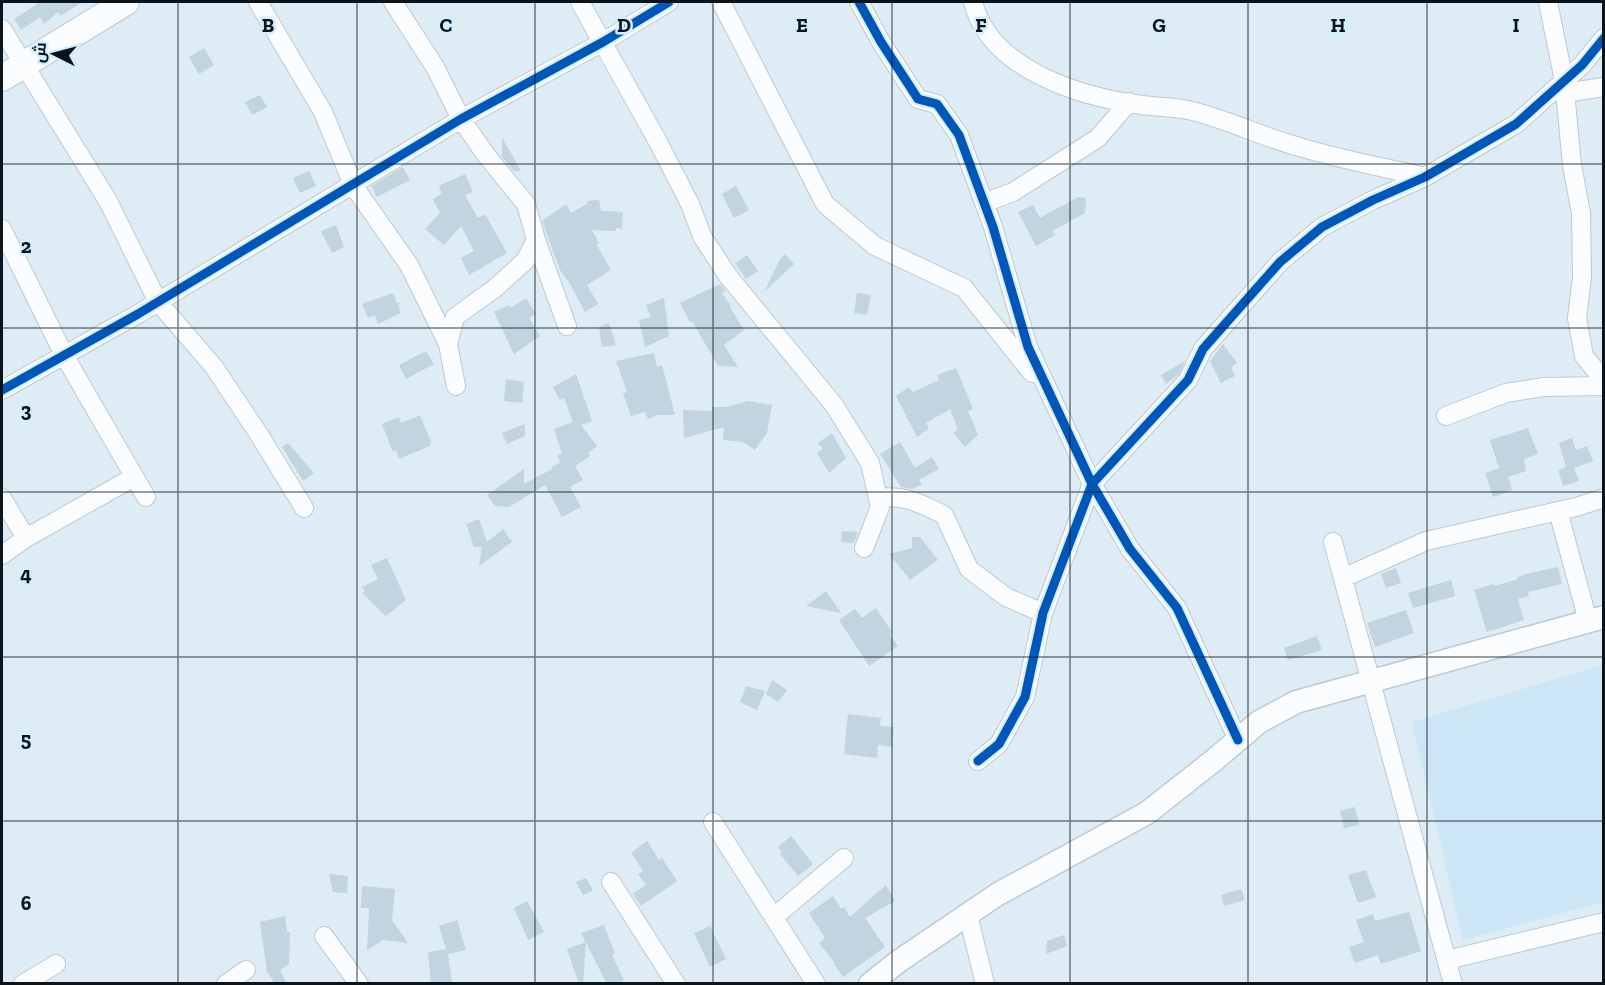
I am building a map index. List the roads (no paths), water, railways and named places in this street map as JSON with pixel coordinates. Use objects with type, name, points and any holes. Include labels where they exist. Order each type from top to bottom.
[{"type":"main road","points":[[12,72],[126,2]]},
{"type":"street","points":[[258,2],[323,112],[353,185],[409,265],[448,344],[456,386]]},
{"type":"street","points":[[393,2],[435,67],[461,119],[486,155],[526,204],[536,240],[567,326]]},
{"type":"street","points":[[580,2],[657,140],[690,204],[702,237],[728,276],[834,405],[870,463],[880,507],[864,548]]},
{"type":"street","points":[[2,390],[158,302],[461,119],[603,42],[669,2]]},
{"type":"street","points":[[721,2],[825,204],[875,246],[964,288],[1052,398]]},
{"type":"street","points":[[859,2],[881,42],[918,99],[937,104],[959,135],[984,203],[1028,347],[1092,484],[1130,549],[1177,608],[1238,740]]},
{"type":"street","points":[[974,2],[976,14],[988,36],[1004,52],[1036,74],[1078,91],[1130,102],[1188,110],[1297,147],[1425,177]]},
{"type":"street","points":[[1548,2],[1565,87],[1572,165],[1581,213],[1582,278],[1577,318],[1584,356],[1604,383]]},
{"type":"street","points":[[2,29],[12,72],[108,201],[158,302],[214,367],[260,436],[303,508]]},
{"type":"street","points":[[978,761],[999,744],[1025,697],[1043,613],[1092,484],[1188,380],[1203,349],[1280,262],[1322,227],[1373,200],[1425,177],[1516,124],[1565,87],[1604,38]]},
{"type":"street","points":[[1565,87],[1604,87]]},
{"type":"street","points":[[984,203],[1013,192],[1098,138],[1130,102]]},
{"type":"street","points":[[2,229],[64,355],[146,497]]},
{"type":"street","points":[[448,344],[455,317],[494,289],[525,261],[536,240]]},
{"type":"street","points":[[1446,416],[1506,393],[1544,387],[1604,383]]},
{"type":"street","points":[[2,555],[26,538],[135,477]]},
{"type":"street","points":[[878,498],[893,496],[917,502],[944,515],[969,569],[1006,597],[1043,613]]},
{"type":"street","points":[[2,498],[26,538]]},
{"type":"street","points":[[1343,578],[1426,541],[1558,511],[1604,498]]},
{"type":"street","points":[[870,984],[898,961],[998,894],[1147,813],[1259,722],[1296,702],[1596,619],[1558,511]]},
{"type":"street","points":[[1333,542],[1453,984]]},
{"type":"street","points":[[713,822],[816,984]]},
{"type":"street","points":[[774,917],[844,858]]},
{"type":"street","points":[[611,882],[670,981]]},
{"type":"street","points":[[968,915],[985,984]]},
{"type":"street","points":[[1447,960],[1604,922]]},
{"type":"street","points":[[324,936],[359,984]]},
{"type":"street","points":[[23,984],[56,964]]},
{"type":"street","points":[[226,984],[246,970]]}]
